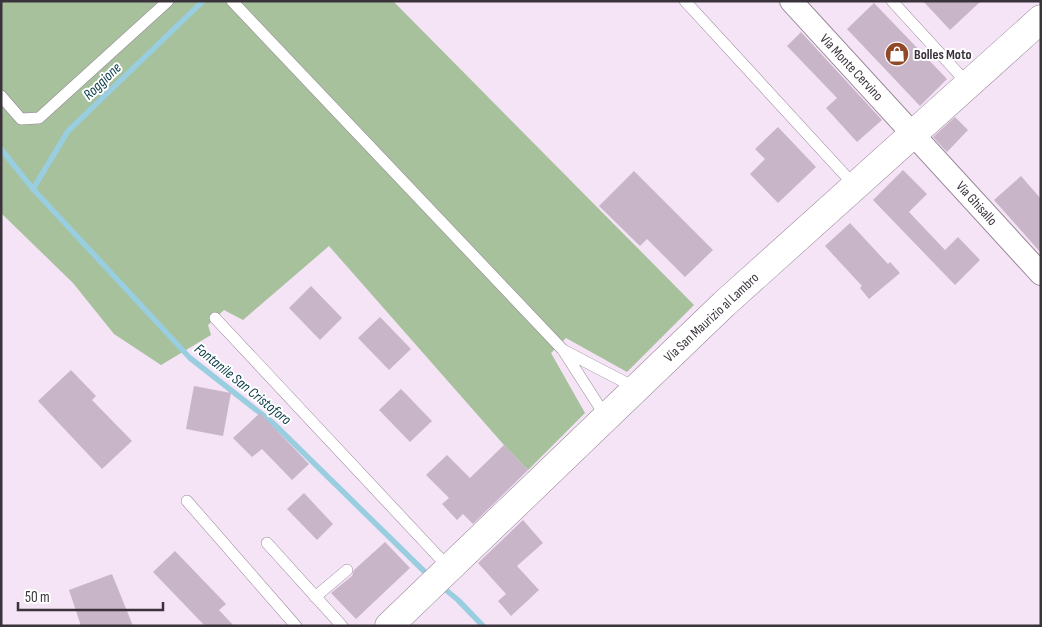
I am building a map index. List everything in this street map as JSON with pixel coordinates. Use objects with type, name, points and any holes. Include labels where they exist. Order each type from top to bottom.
[{"type":"main road","name":"Via San Maurizio al Lambro","points":[[390,626],[724,304],[1041,19]]},
{"type":"street","name":"Via Monte Cervino","points":[[791,1],[913,133]]},
{"type":"street","name":"Via Ghisallo","points":[[913,133],[1041,274]]},
{"type":"lane","points":[[1,96],[21,119],[39,118],[168,1]]},
{"type":"lane","points":[[232,1],[562,350],[606,417]]},
{"type":"lane","points":[[685,1],[855,186]]},
{"type":"lane","points":[[892,1],[968,84]]},
{"type":"lane","points":[[215,318],[440,578]]},
{"type":"lane","points":[[562,350],[636,388]]},
{"type":"lane","points":[[187,501],[296,626]]},
{"type":"lane","points":[[267,543],[342,626]]},
{"type":"lane","points":[[316,597],[347,570]]},
{"type":"green space","points":[[1,1],[393,1],[694,305],[627,372],[566,338],[551,353],[585,413],[528,470],[329,246],[243,320],[224,310],[208,325],[211,335],[161,365],[114,334],[73,283],[1,213]]},
{"type":"building","points":[[923,1],[981,1],[950,30]]},
{"type":"building","name":"Bolles Moto","points":[[874,3],[947,79],[920,106],[847,29]]},
{"type":"building","points":[[801,32],[882,120],[857,142],[826,108],[837,98],[787,46]]},
{"type":"building","points":[[955,117],[968,130],[947,152],[933,137]]},
{"type":"building","points":[[778,127],[816,167],[778,203],[750,174],[765,159],[755,149]]},
{"type":"building","points":[[903,170],[927,194],[909,212],[945,250],[958,237],[980,260],[955,285],[873,200]]},
{"type":"building","points":[[634,171],[713,250],[685,277],[647,239],[640,246],[599,206]]},
{"type":"building","points":[[1021,176],[1041,199],[1041,253],[994,200]]},
{"type":"building","points":[[850,223],[888,264],[890,262],[900,273],[869,299],[860,288],[862,286],[825,246]]},
{"type":"building","points":[[311,286],[342,318],[320,340],[289,308]]},
{"type":"building","points":[[380,317],[411,349],[389,370],[358,338]]},
{"type":"building","points":[[71,370],[96,396],[92,400],[132,441],[102,469],[38,401]]},
{"type":"building","points":[[194,386],[231,393],[223,436],[186,429]]},
{"type":"building","points":[[401,389],[432,421],[410,442],[379,410]]},
{"type":"building","points":[[260,413],[309,464],[292,480],[262,449],[252,457],[233,438]]},
{"type":"building","points":[[504,445],[528,470],[473,524],[463,514],[457,520],[442,504],[449,498],[426,475],[447,455],[470,478]]},
{"type":"building","points":[[304,493],[333,524],[317,540],[287,509]]},
{"type":"building","points":[[523,520],[543,543],[517,566],[539,590],[511,616],[498,601],[506,594],[478,563]]},
{"type":"building","points":[[385,542],[410,568],[356,619],[331,593],[352,576],[354,570]]},
{"type":"building","points":[[175,551],[226,604],[219,610],[234,626],[205,626],[153,572]]},
{"type":"building","points":[[112,574],[133,626],[81,626],[69,590]]},
{"type":"waterway","name":"Roggione","points":[[33,189],[68,131],[203,1]]},
{"type":"waterway","name":"Fontanile San Cristoforo","points":[[1,149],[33,189],[190,358],[273,423],[430,577]]},
{"type":"waterway","name":"Fontanile San Cristoforo","points":[[441,586],[458,600],[483,626]]},
{"type":"place","name":"Bolles Moto","points":[[897,54]]}]
